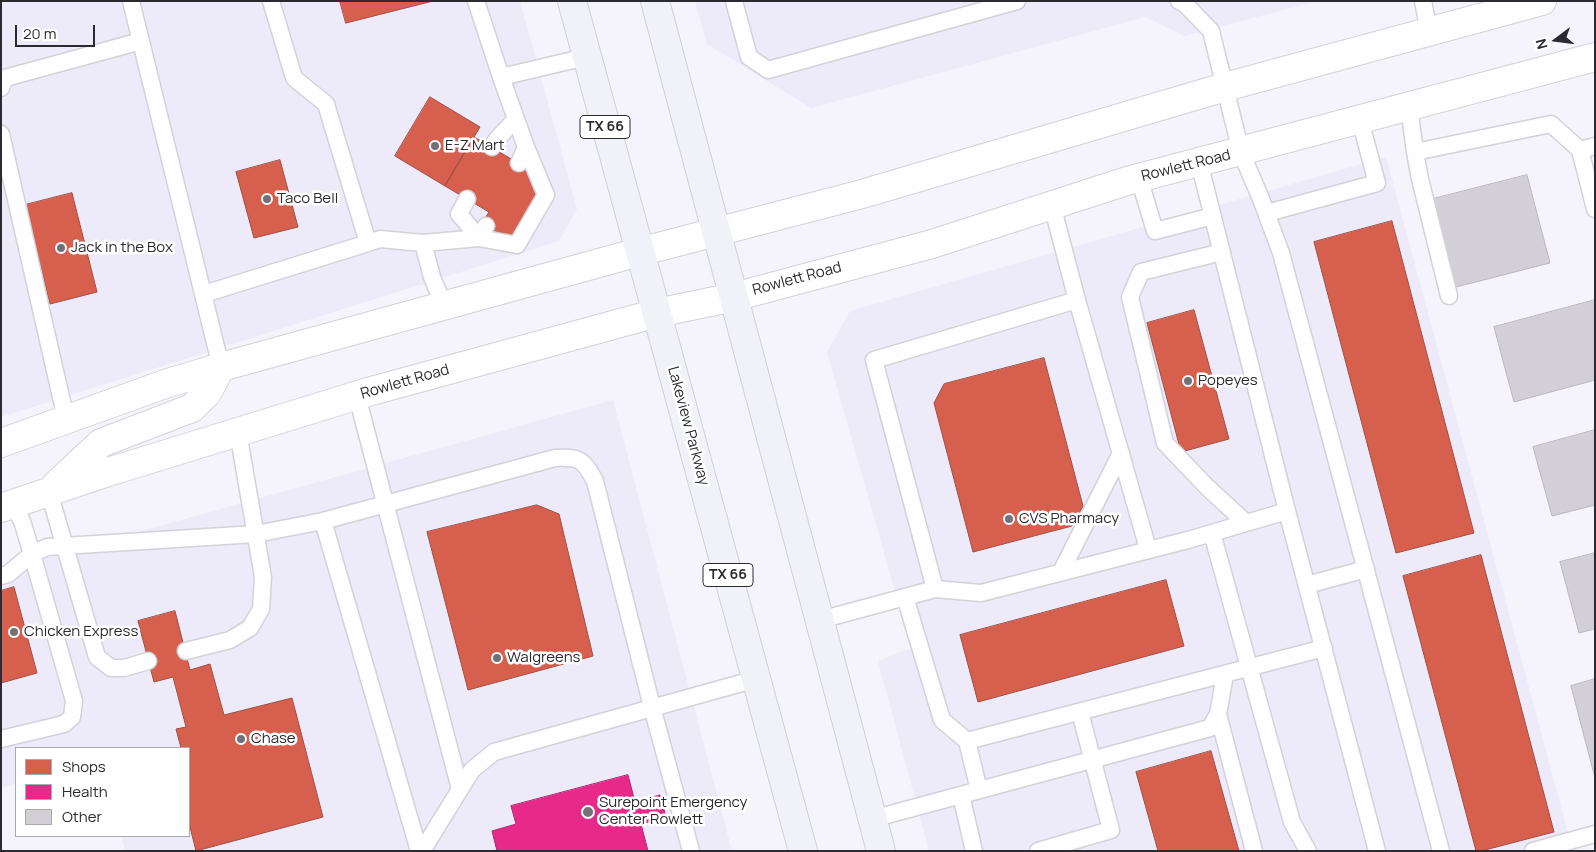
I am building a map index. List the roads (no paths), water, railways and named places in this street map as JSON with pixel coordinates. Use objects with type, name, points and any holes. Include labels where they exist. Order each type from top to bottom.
[{"type":"main road","name":"Lakeview Parkway","points":[[572,1],[803,851]]},
{"type":"main road","points":[[655,1],[881,851]]},
{"type":"main road","points":[[1,443],[165,384],[221,367],[639,252],[880,189],[1225,87],[1429,32],[1492,8],[1542,1]]},
{"type":"main road","name":"Rowlett Road","points":[[7,506],[108,472],[357,396],[657,313],[734,297],[932,244],[1139,178],[1595,57]]},
{"type":"main road","points":[[49,492],[100,443],[192,408],[207,393],[221,367]]},
{"type":"lane","points":[[131,1],[221,367]]},
{"type":"lane","points":[[271,1],[294,78],[326,104],[368,243]]},
{"type":"lane","points":[[467,199],[459,214],[483,232],[517,245],[546,195],[526,147],[476,1]]},
{"type":"lane","points":[[734,1],[749,57],[768,70],[1017,1]]},
{"type":"lane","points":[[1422,1],[1429,32]]},
{"type":"lane","points":[[1184,2],[1211,31],[1241,152],[1281,253],[1441,851]]},
{"type":"lane","points":[[1,88],[5,78],[141,41]]},
{"type":"lane","points":[[501,77],[586,57]]},
{"type":"lane","points":[[1409,107],[1420,179],[1449,296]]},
{"type":"lane","points":[[492,147],[496,139],[516,119]]},
{"type":"lane","points":[[1266,213],[1377,183],[1360,120]]},
{"type":"lane","points":[[1415,152],[1551,124],[1587,148],[1595,209]]},
{"type":"lane","points":[[1,134],[66,419]]},
{"type":"lane","points":[[519,163],[526,147]]},
{"type":"lane","points":[[1199,162],[1287,511],[1378,851]]},
{"type":"lane","points":[[1139,178],[1155,231],[1213,216]]},
{"type":"lane","points":[[1052,205],[1148,550]]},
{"type":"lane","points":[[204,294],[380,239],[423,243],[483,232]]},
{"type":"lane","points":[[423,243],[432,277],[444,306]]},
{"type":"lane","points":[[1222,252],[1141,272],[1130,297],[1165,443],[1208,488],[1246,523]]},
{"type":"lane","points":[[936,589],[874,360],[1078,300]]},
{"type":"lane","points":[[357,396],[460,789]]},
{"type":"lane","points":[[186,652],[230,640],[250,628],[261,609],[263,577],[238,432]]},
{"type":"lane","points":[[1061,572],[1121,453]]},
{"type":"lane","points":[[1,576],[8,574],[32,554],[47,547],[256,534],[323,522],[555,458],[573,457],[586,464],[595,481],[652,707],[691,851]]},
{"type":"lane","points":[[49,492],[97,657],[111,668],[124,668],[148,661]]},
{"type":"lane","points":[[1,739],[64,724],[72,717],[74,701],[22,522],[7,506]]},
{"type":"lane","points":[[820,620],[936,589],[981,593],[1212,533],[1287,511]]},
{"type":"lane","points":[[323,522],[421,851]]},
{"type":"lane","points":[[1212,533],[1292,822],[1308,851]]},
{"type":"lane","points":[[1308,585],[1366,569]]},
{"type":"lane","points":[[905,597],[942,720],[967,741],[980,790]]},
{"type":"lane","points":[[967,741],[1324,648]]},
{"type":"lane","points":[[872,819],[1210,728],[1218,714],[1225,675]]},
{"type":"lane","points":[[421,851],[472,770],[494,752],[756,679]]},
{"type":"lane","points":[[1038,851],[1111,830],[1080,712]]},
{"type":"lane","points":[[1218,714],[1254,851]]},
{"type":"lane","points":[[961,794],[974,851]]},
{"type":"lane","points":[[1533,851],[1595,834]]},
{"type":"place","name":"E-Z Mart","points":[[435,146]]},
{"type":"place","name":"Taco Bell","points":[[267,199]]},
{"type":"place","name":"Jack in the Box","points":[[61,248]]},
{"type":"place","name":"Popeyes","points":[[1188,381]]},
{"type":"place","name":"CVS Pharmacy","points":[[1009,519]]},
{"type":"place","name":"Chicken Express","points":[[14,632]]},
{"type":"place","name":"Walgreens","points":[[497,658]]},
{"type":"place","name":"Chase","points":[[241,739]]},
{"type":"place","name":"Surepoint Emergency Center Rowlett","points":[[588,812]]}]
